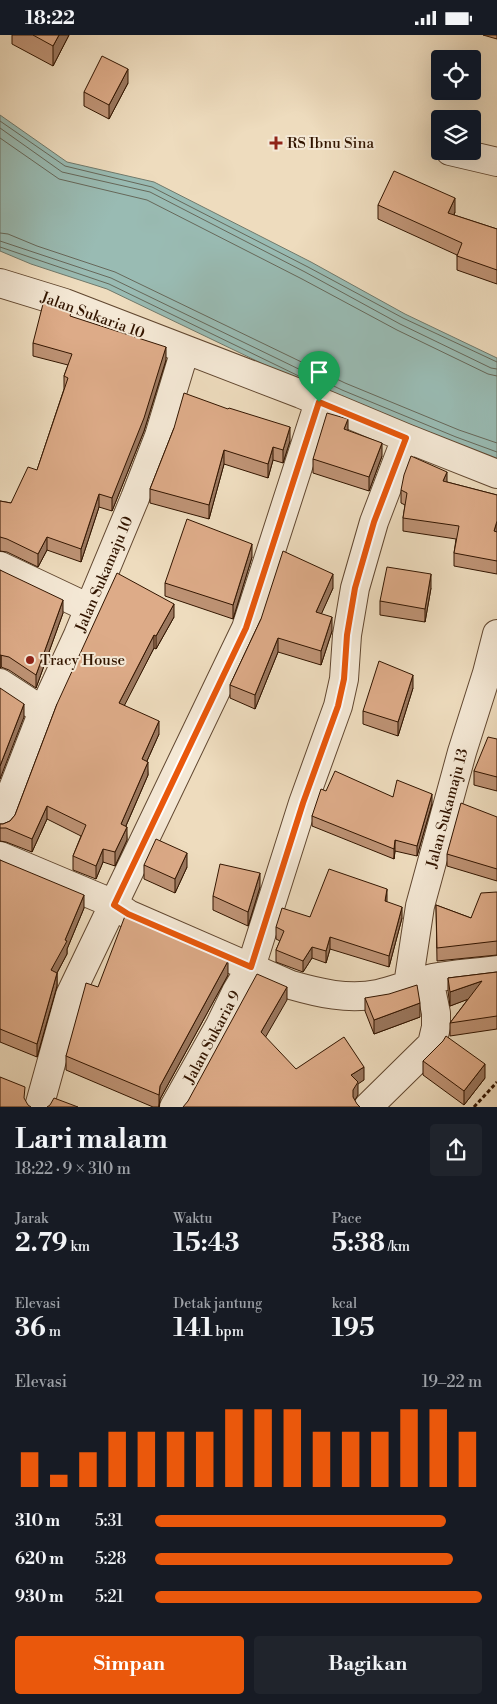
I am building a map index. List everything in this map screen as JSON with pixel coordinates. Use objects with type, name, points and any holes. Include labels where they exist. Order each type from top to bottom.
[{"type":"street","points":[[481,158],[497,162]]},
{"type":"street","name":"Jalan Sukaria 10","points":[[0,283],[65,303],[301,394],[406,438],[497,473]]},
{"type":"street","name":"Jalan Sukamaju 10","points":[[0,822],[43,711],[89,608],[159,436],[185,350]]},
{"type":"street","points":[[39,1107],[70,995],[246,628],[319,402]]},
{"type":"street","name":"Jalan Sukaria 9","points":[[174,1107],[220,1025],[236,991],[251,967],[303,803],[338,706],[344,679],[347,635],[355,588],[374,522],[406,438]]},
{"type":"street","points":[[0,566],[89,608]]},
{"type":"street","name":"Jalan Sukamaju 13","points":[[418,982],[420,906],[462,752],[487,673],[497,634]]},
{"type":"street","points":[[0,683],[43,711]]},
{"type":"street","points":[[0,856],[291,985],[336,995],[360,997],[378,994],[418,982],[497,970]]},
{"type":"street","points":[[368,1107],[432,1044],[436,1027],[436,1013],[418,982]]},
{"type":"path","points":[[474,1107],[497,1082]]},
{"type":"water","points":[[0,115],[67,162],[154,182],[311,262],[405,314],[497,358],[497,464],[338,400],[107,289],[31,264],[0,251]]},
{"type":"building","points":[[33,35],[59,35],[53,46]]},
{"type":"building","points":[[102,56],[128,69],[109,105],[84,92]]},
{"type":"building","points":[[394,171],[455,198],[448,213],[497,229],[497,270],[457,256],[462,243],[378,205]]},
{"type":"building","points":[[44,300],[72,309],[70,316],[166,347],[144,418],[112,498],[99,494],[81,549],[47,537],[38,554],[0,537],[0,501],[11,503],[28,467],[37,470],[68,378],[64,376],[72,354],[33,343]]},
{"type":"building","points":[[184,393],[228,409],[290,427],[283,450],[273,447],[268,464],[224,450],[209,505],[150,489],[174,428]]},
{"type":"building","points":[[327,413],[348,419],[344,429],[382,443],[369,477],[313,459]]},
{"type":"building","points":[[411,456],[447,472],[443,481],[497,495],[497,521],[494,531],[497,532],[497,561],[454,553],[459,526],[403,518],[407,493],[401,490]]},
{"type":"building","points":[[187,519],[252,544],[233,605],[165,583]]},
{"type":"building","points":[[283,551],[333,574],[316,612],[332,617],[321,651],[278,638],[255,695],[230,685],[261,619]]},
{"type":"building","points":[[387,567],[431,574],[425,609],[380,601]]},
{"type":"building","points":[[0,570],[63,600],[36,675],[9,657],[0,655]]},
{"type":"building","points":[[117,573],[174,604],[156,636],[154,635],[119,703],[159,721],[142,759],[148,762],[121,824],[127,827],[115,852],[103,849],[96,866],[73,856],[86,825],[47,806],[32,839],[6,828],[0,828],[0,824],[10,821],[15,815],[57,704]]},
{"type":"building","points":[[379,661],[413,675],[398,722],[363,711]]},
{"type":"building","points":[[0,688],[24,704],[0,766]]},
{"type":"building","points":[[488,737],[497,739],[497,777],[474,771]]},
{"type":"building","points":[[335,771],[393,797],[397,780],[432,794],[417,846],[395,840],[394,849],[312,816],[321,789],[326,791]]},
{"type":"building","points":[[461,803],[497,817],[497,869],[447,854]]},
{"type":"building","points":[[156,839],[187,853],[175,879],[144,865]]},
{"type":"building","points":[[0,860],[84,895],[65,940],[67,941],[51,970],[57,973],[37,1044],[0,1029]]},
{"type":"building","points":[[220,864],[260,873],[248,912],[213,896]]},
{"type":"building","points":[[329,869],[387,889],[385,901],[402,907],[389,956],[330,937],[326,951],[312,947],[303,961],[276,950],[284,931],[276,927],[282,908],[310,917]]},
{"type":"building","points":[[497,892],[497,941],[437,948],[436,905],[471,918],[481,893]]},
{"type":"building","points":[[125,916],[228,961],[160,1086],[159,1095],[66,1056],[86,983],[98,987]]},
{"type":"building","points":[[497,972],[497,1016],[450,1023],[482,981],[450,992],[448,978]]},
{"type":"building","points":[[257,974],[287,987],[261,1032],[296,1069],[344,1037],[364,1067],[351,1075],[358,1082],[353,1090],[353,1097],[360,1107],[183,1107]]},
{"type":"building","points":[[417,985],[420,1003],[374,1020],[365,998],[389,994]]},
{"type":"building","points":[[446,1036],[485,1064],[464,1091],[423,1061]]},
{"type":"building","points":[[0,1077],[25,1087],[24,1098],[31,1107],[0,1107]]},
{"type":"building","points":[[54,1098],[78,1107],[47,1107]]},
{"type":"place","name":"RS Ibnu Sina","points":[[276,143]]},
{"type":"place","name":"Tracy House","points":[[30,660]]},
{"type":"route","points":[[319,402],[406,438],[374,522],[355,588],[347,635],[344,679],[338,706],[303,803],[251,967],[128,914],[114,905],[246,628],[319,402]]}]
